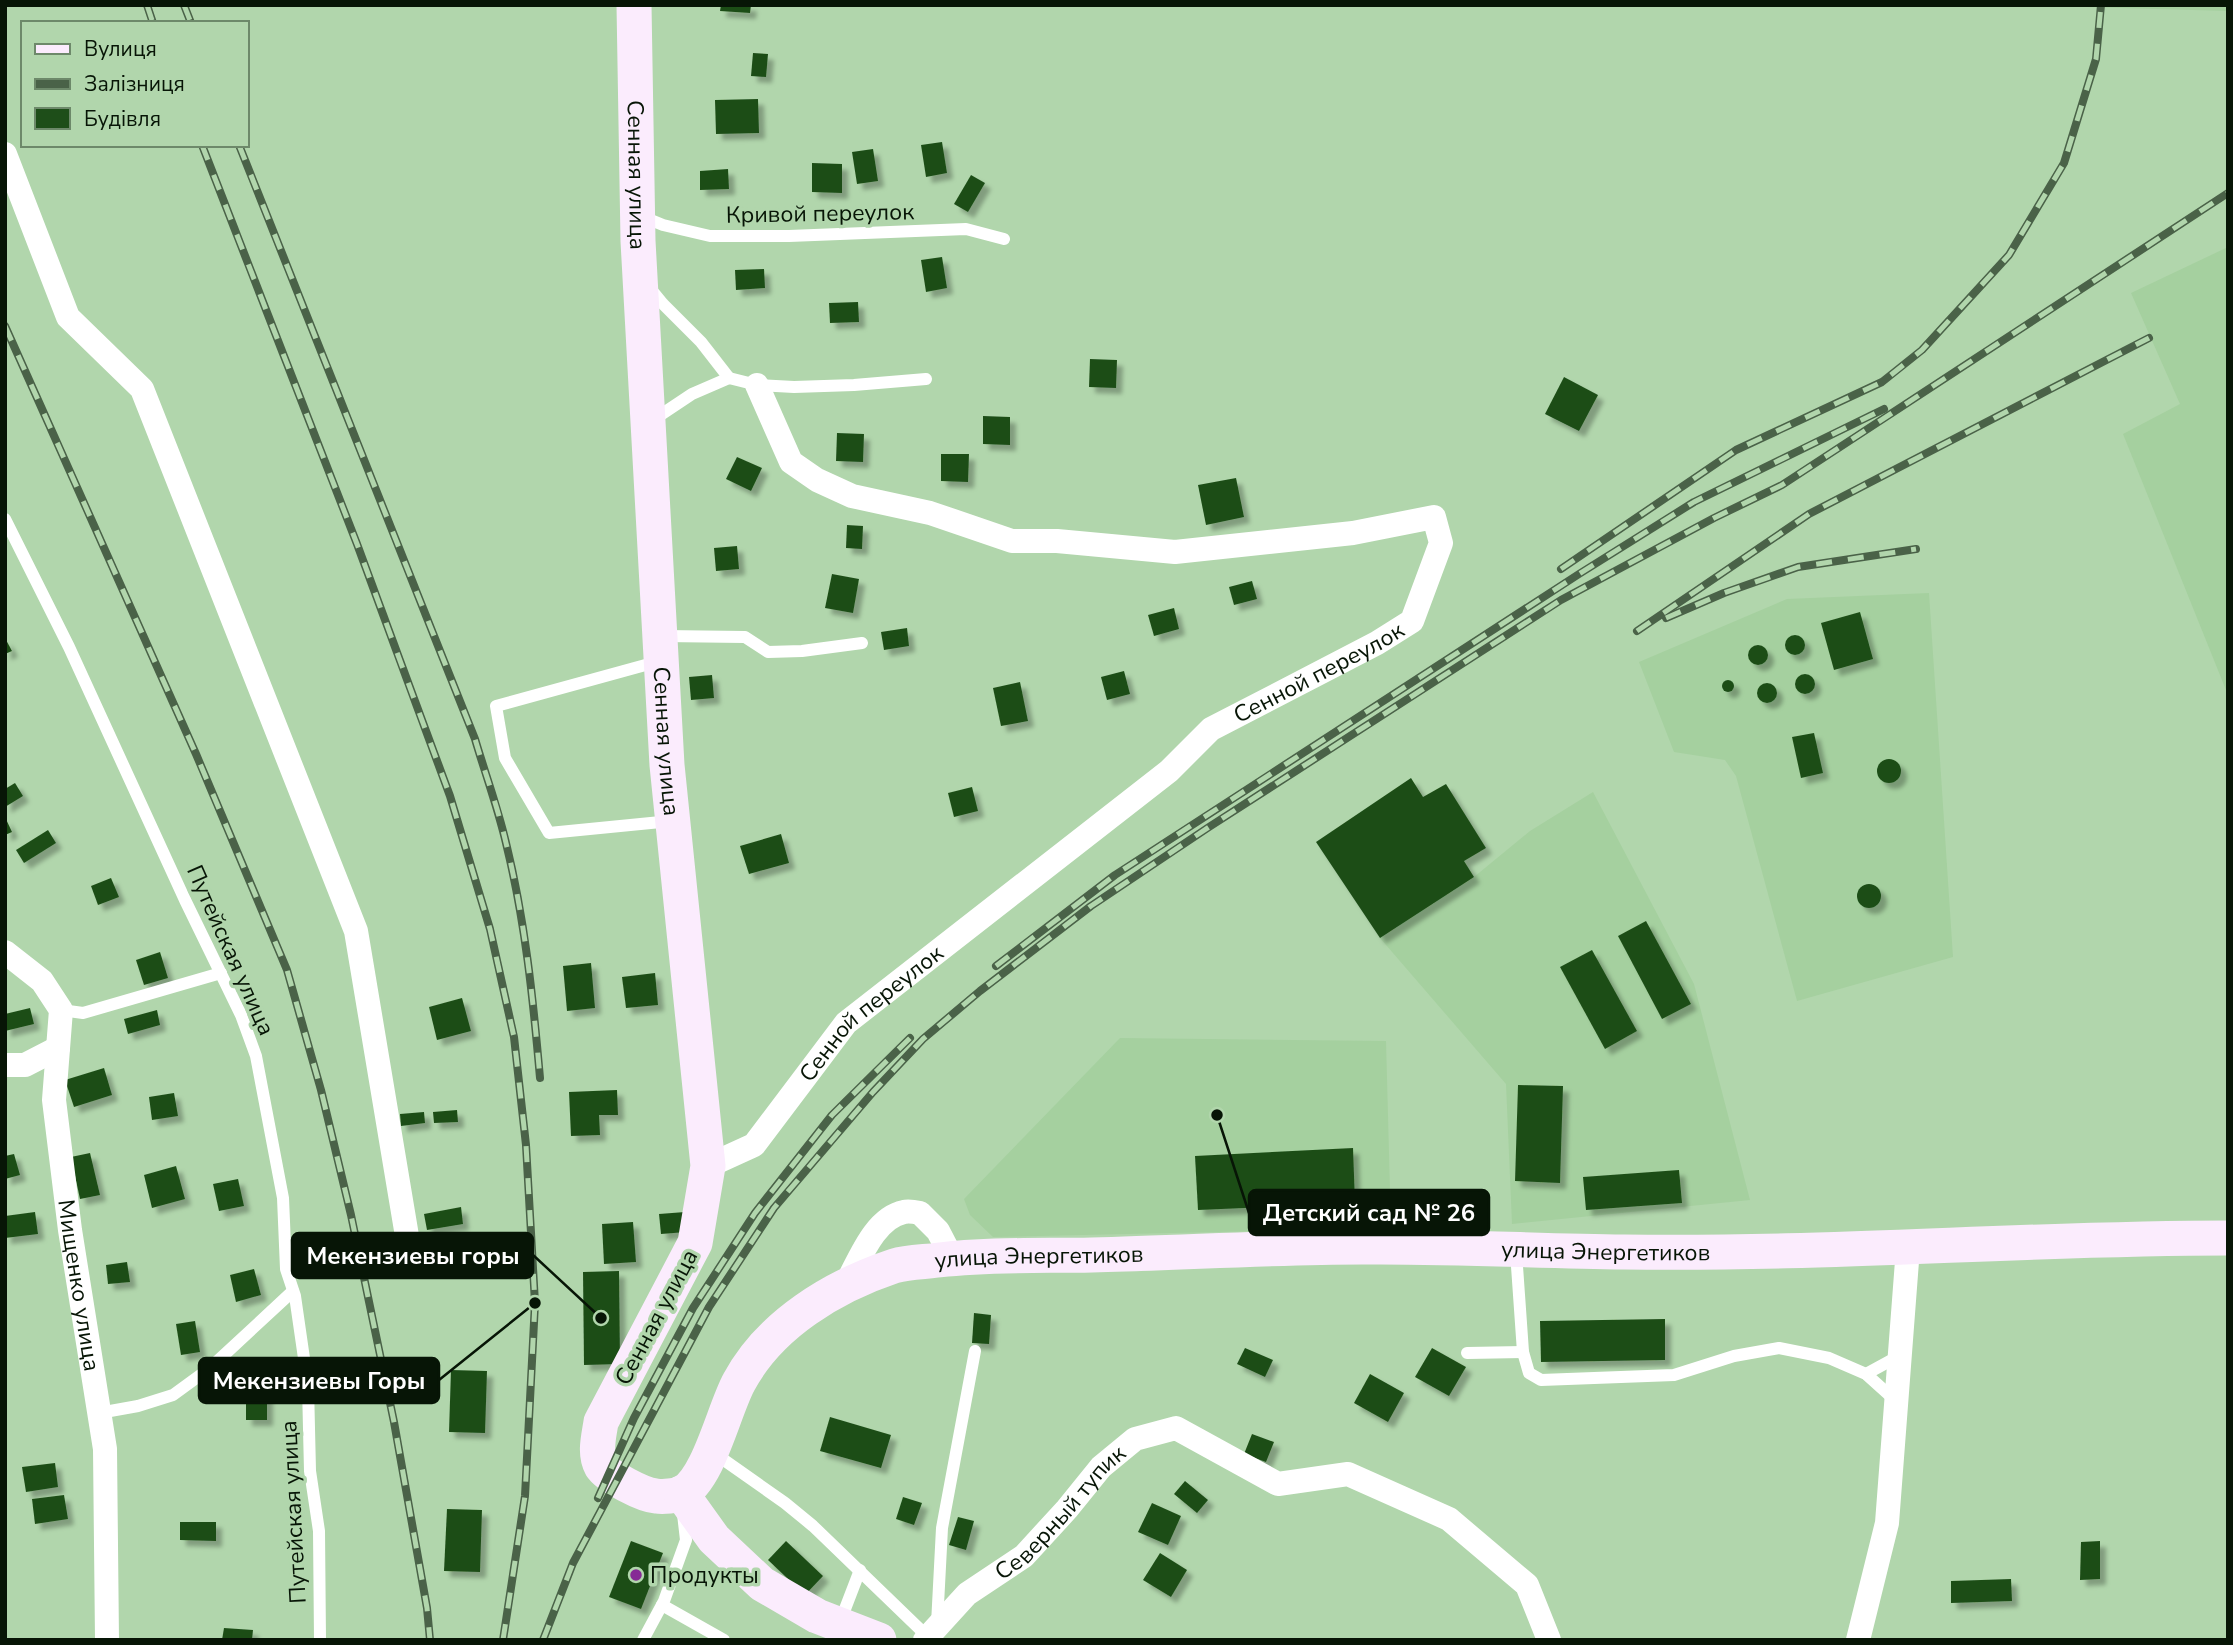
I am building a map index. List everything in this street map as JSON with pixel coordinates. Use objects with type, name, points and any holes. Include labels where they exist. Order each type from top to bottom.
[{"type":"main road","name":"Сенная улица","points":[[634,5],[639,276],[660,648],[673,821],[708,1167],[695,1243],[601,1422],[597,1452],[600,1465],[607,1473],[643,1492],[659,1497],[681,1493]]},
{"type":"main road","name":"улица Энергетиков","points":[[681,1493],[703,1471],[740,1380],[754,1360],[797,1316],[846,1284],[900,1264],[976,1256],[1363,1247],[1629,1252],[1908,1248],[2107,1238],[2228,1238]]},
{"type":"main road","points":[[681,1493],[714,1539],[762,1584],[840,1632],[879,1640]]},
{"type":"street","points":[[5,154],[68,317],[142,389],[356,931],[412,1266]]},
{"type":"street","name":"Сенной переулок","points":[[708,1167],[754,1145],[846,1023],[1169,771],[1211,729],[1377,643],[1412,621],[1441,544],[1433,517],[1353,533],[1175,552],[1057,541],[1012,541],[930,513],[852,496],[817,480],[791,462],[757,385]]},
{"type":"street","points":[[5,952],[42,981],[61,1010]]},
{"type":"street","name":"Мищенко улица","points":[[61,1010],[54,1100],[70,1230],[105,1449],[107,1640]]},
{"type":"street","points":[[5,1065],[25,1065],[58,1048]]},
{"type":"street","points":[[846,1284],[884,1222],[904,1211],[920,1213],[938,1231],[952,1258]]},
{"type":"street","points":[[1858,1640],[1888,1523],[1908,1248]]},
{"type":"street","name":"Северный тупик","points":[[930,1635],[967,1594],[1024,1556],[1101,1467],[1135,1438],[1176,1428],[1278,1484],[1348,1474],[1449,1519],[1527,1585],[1549,1640]]},
{"type":"lane","name":"Кривой переулок","points":[[638,214],[663,225],[710,236],[789,236],[966,229],[1004,239]]},
{"type":"lane","points":[[639,276],[701,341],[729,379]]},
{"type":"lane","points":[[647,425],[692,394],[729,379],[757,385],[855,385],[926,379]]},
{"type":"lane","name":"Путейская улица","points":[[5,519],[69,648],[241,1015],[256,1056],[283,1198],[286,1269],[293,1291],[308,1386],[310,1471],[319,1531],[320,1640]]},
{"type":"lane","points":[[673,821],[549,833],[505,758],[496,706],[660,648],[689,634],[745,637],[768,652],[803,651],[862,643]]},
{"type":"lane","points":[[61,1010],[83,1013],[221,973]]},
{"type":"lane","points":[[1516,1250],[1522,1352],[1529,1373],[1541,1380],[1674,1375],[1734,1356],[1779,1348],[1829,1358],[1866,1374],[1896,1401]]},
{"type":"lane","points":[[99,1413],[138,1406],[173,1395],[209,1368],[293,1291]]},
{"type":"lane","points":[[930,1635],[942,1528],[975,1351]]},
{"type":"lane","points":[[1467,1353],[1522,1352]]},
{"type":"lane","points":[[1866,1374],[1900,1356]]},
{"type":"lane","points":[[710,1451],[785,1503],[930,1635]]},
{"type":"lane","points":[[643,1640],[662,1605],[686,1540],[681,1493]]},
{"type":"lane","points":[[840,1632],[860,1570]]},
{"type":"lane","points":[[662,1605],[724,1640]]},
{"type":"shaded area","points":[[2015,5],[2228,5],[2228,11]]},
{"type":"shaded area","points":[[2228,247],[2228,695],[2123,434],[2180,404],[2131,293]]},
{"type":"shaded area","points":[[1929,593],[1953,957],[1797,1001],[1736,776],[1725,760],[1674,752],[1639,662],[1787,599]]},
{"type":"shaded area","points":[[1593,792],[1694,984],[1750,1200],[1512,1224],[1506,1084],[1380,938],[1474,877],[1530,831]]},
{"type":"shaded area","points":[[1120,1038],[1386,1041],[1391,1228],[993,1237],[970,1215],[964,1199]]},
{"type":"building","points":[[721,5],[751,5],[750,13],[720,11]]},
{"type":"building","points":[[753,53],[768,54],[766,77],[751,76]]},
{"type":"building","points":[[758,99],[759,133],[716,134],[715,100]]},
{"type":"building","points":[[942,142],[947,173],[926,177],[921,145]]},
{"type":"building","points":[[873,149],[878,181],[857,184],[852,152]]},
{"type":"building","points":[[812,163],[842,164],[842,193],[812,192]]},
{"type":"building","points":[[728,169],[729,189],[700,190],[700,171]]},
{"type":"building","points":[[971,175],[985,183],[968,212],[954,204]]},
{"type":"building","points":[[942,257],[947,288],[926,292],[921,260]]},
{"type":"building","points":[[764,269],[765,288],[736,290],[735,270]]},
{"type":"building","points":[[858,302],[859,322],[830,323],[829,303]]},
{"type":"building","points":[[1090,359],[1117,360],[1116,388],[1089,387]]},
{"type":"building","points":[[1564,377],[1598,395],[1579,431],[1545,414]]},
{"type":"building","points":[[983,416],[1010,417],[1010,445],[983,444]]},
{"type":"building","points":[[837,433],[864,434],[863,462],[836,461]]},
{"type":"building","points":[[941,454],[969,454],[968,482],[941,481]]},
{"type":"building","points":[[737,457],[762,468],[751,491],[726,479]]},
{"type":"building","points":[[1236,478],[1244,517],[1206,525],[1198,485]]},
{"type":"building","points":[[847,525],[863,526],[862,549],[846,548]]},
{"type":"building","points":[[737,546],[739,569],[716,571],[714,548]]},
{"type":"building","points":[[832,574],[859,579],[853,613],[825,608]]},
{"type":"building","points":[[1252,581],[1257,599],[1234,605],[1229,587]]},
{"type":"building","points":[[1174,608],[1179,629],[1154,636],[1148,615]]},
{"type":"building","points":[[1860,612],[1873,659],[1834,670],[1821,623]]},
{"type":"building","points":[[907,628],[909,646],[884,650],[881,632]]},
{"type":"building","points":[[1795,635],[1802,638],[1805,645],[1802,652],[1795,655],[1788,652],[1785,645],[1788,638]]},
{"type":"building","points":[[5,638],[12,651],[5,654]]},
{"type":"building","points":[[1758,645],[1765,648],[1768,655],[1765,662],[1758,665],[1751,662],[1748,655],[1751,648]]},
{"type":"building","points":[[1124,671],[1130,694],[1107,700],[1101,677]]},
{"type":"building","points":[[1805,674],[1812,677],[1815,684],[1812,691],[1805,694],[1798,691],[1795,684],[1798,677]]},
{"type":"building","points":[[712,675],[714,698],[691,700],[689,677]]},
{"type":"building","points":[[1728,680],[1734,686],[1728,692],[1722,686]]},
{"type":"building","points":[[1020,682],[1028,721],[1001,726],[993,688]]},
{"type":"building","points":[[1767,683],[1774,686],[1777,693],[1774,700],[1767,703],[1760,700],[1757,693],[1760,686]]},
{"type":"building","points":[[1814,733],[1823,773],[1801,778],[1792,737]]},
{"type":"building","points":[[1889,759],[1897,763],[1901,771],[1897,779],[1889,783],[1881,779],[1877,771],[1881,763]]},
{"type":"building","points":[[1411,778],[1423,797],[1446,784],[1486,848],[1464,861],[1474,877],[1380,938],[1316,842]]},
{"type":"building","points":[[15,783],[23,796],[5,807],[5,789]]},
{"type":"building","points":[[972,787],[978,811],[954,817],[948,793]]},
{"type":"building","points":[[5,817],[12,832],[5,835]]},
{"type":"building","points":[[48,830],[56,843],[24,863],[16,850]]},
{"type":"building","points":[[781,834],[789,863],[749,874],[740,846]]},
{"type":"building","points":[[111,878],[119,897],[98,905],[91,886]]},
{"type":"building","points":[[1869,884],[1877,888],[1881,896],[1877,904],[1869,908],[1861,904],[1857,896],[1861,888]]},
{"type":"building","points":[[1646,921],[1691,1004],[1662,1019],[1618,936]]},
{"type":"building","points":[[1592,950],[1637,1031],[1605,1049],[1560,967]]},
{"type":"building","points":[[160,952],[168,978],[144,985],[136,960]]},
{"type":"building","points":[[591,963],[595,1008],[567,1011],[563,966]]},
{"type":"building","points":[[655,973],[658,1005],[626,1008],[622,977]]},
{"type":"building","points":[[462,998],[471,1031],[437,1040],[429,1007]]},
{"type":"building","points":[[30,1008],[34,1024],[5,1031],[5,1014]]},
{"type":"building","points":[[157,1010],[160,1025],[128,1034],[124,1019]]},
{"type":"building","points":[[104,1068],[112,1095],[74,1107],[65,1080]]},
{"type":"building","points":[[1518,1085],[1563,1086],[1560,1183],[1515,1181]]},
{"type":"building","points":[[617,1090],[618,1115],[599,1115],[600,1135],[571,1136],[569,1092]]},
{"type":"building","points":[[174,1093],[178,1116],[152,1120],[149,1097]]},
{"type":"building","points":[[457,1110],[458,1122],[434,1123],[433,1112]]},
{"type":"building","points":[[424,1112],[425,1123],[401,1126],[400,1114]]},
{"type":"building","points":[[1353,1148],[1355,1203],[1198,1210],[1195,1156]]},
{"type":"building","points":[[90,1153],[100,1195],[80,1199],[71,1157]]},
{"type":"building","points":[[14,1154],[20,1175],[5,1179],[5,1156]]},
{"type":"building","points":[[176,1166],[185,1199],[152,1208],[144,1175]]},
{"type":"building","points":[[1679,1170],[1682,1203],[1586,1210],[1583,1177]]},
{"type":"building","points":[[238,1179],[244,1206],[219,1211],[213,1184]]},
{"type":"building","points":[[461,1207],[463,1224],[427,1230],[424,1214]]},
{"type":"building","points":[[35,1212],[38,1234],[5,1238],[5,1216]]},
{"type":"building","points":[[685,1212],[686,1232],[661,1234],[659,1214]]},
{"type":"building","points":[[633,1222],[636,1262],[604,1264],[602,1224]]},
{"type":"building","points":[[127,1262],[130,1282],[108,1284],[106,1265]]},
{"type":"building","points":[[254,1269],[261,1295],[236,1302],[230,1275]]},
{"type":"building","points":[[619,1271],[620,1364],[584,1365],[583,1272]]},
{"type":"building","points":[[974,1313],[991,1315],[989,1344],[972,1343]]},
{"type":"building","points":[[1665,1319],[1665,1360],[1541,1362],[1540,1321]]},
{"type":"building","points":[[195,1321],[200,1352],[181,1355],[176,1324]]},
{"type":"building","points":[[1245,1348],[1273,1360],[1265,1377],[1237,1364]]},
{"type":"building","points":[[1432,1348],[1466,1367],[1449,1396],[1415,1377]]},
{"type":"building","points":[[451,1370],[487,1371],[485,1433],[449,1432]]},
{"type":"building","points":[[1370,1374],[1404,1393],[1388,1422],[1354,1403]]},
{"type":"building","points":[[246,1386],[267,1386],[267,1420],[246,1420]]},
{"type":"building","points":[[830,1417],[891,1435],[881,1468],[820,1451]]},
{"type":"building","points":[[1252,1434],[1274,1442],[1266,1462],[1244,1454]]},
{"type":"building","points":[[55,1463],[58,1487],[26,1492],[22,1467]]},
{"type":"building","points":[[1185,1481],[1208,1500],[1197,1513],[1174,1494]]},
{"type":"building","points":[[64,1495],[68,1519],[35,1524],[32,1499]]},
{"type":"building","points":[[903,1497],[922,1503],[914,1525],[896,1519]]},
{"type":"building","points":[[1152,1503],[1181,1516],[1168,1545],[1138,1532]]},
{"type":"building","points":[[447,1509],[482,1510],[480,1572],[444,1571]]},
{"type":"building","points":[[958,1517],[974,1521],[966,1550],[949,1545]]},
{"type":"building","points":[[180,1522],[216,1522],[216,1541],[180,1540]]},
{"type":"building","name":"Продукты","points":[[631,1541],[663,1553],[641,1609],[609,1597]]},
{"type":"building","points":[[786,1541],[823,1576],[805,1595],[768,1560]]},
{"type":"building","points":[[2100,1541],[2100,1579],[2080,1580],[2081,1542]]},
{"type":"building","points":[[1160,1553],[1187,1570],[1171,1597],[1143,1580]]},
{"type":"building","points":[[2011,1579],[2012,1601],[1951,1603],[1951,1581]]},
{"type":"building","points":[[224,1628],[253,1630],[252,1640],[222,1640]]},
{"type":"railway","points":[[147,5],[152,21]]},
{"type":"railway","points":[[184,5],[190,21]]},
{"type":"railway","points":[[1561,569],[1736,450],[1882,382],[1922,350],[2009,255],[2064,163],[2096,59],[2101,5]]},
{"type":"railway","points":[[203,147],[357,544],[450,796],[490,929],[514,1037],[526,1145],[535,1303],[525,1496],[503,1640]]},
{"type":"railway","points":[[240,147],[475,739],[513,872],[531,989],[540,1078]]},
{"type":"railway","points":[[543,1640],[573,1563],[709,1307],[774,1208],[873,1092],[923,1039],[980,991],[1091,906],[1209,827],[1561,600],[1714,518],[1782,485],[2228,193]]},
{"type":"railway","points":[[5,326],[196,754],[287,970],[321,1090],[351,1215],[394,1422],[427,1608],[430,1640]]},
{"type":"railway","points":[[1637,631],[1809,514],[2149,338]]},
{"type":"railway","points":[[996,966],[1115,875],[1579,574],[1694,502],[1884,409]]},
{"type":"railway","points":[[1666,618],[1724,593],[1798,567],[1916,549]]},
{"type":"railway","points":[[598,1498],[634,1418],[693,1308],[755,1213],[832,1115],[910,1038]]},
{"type":"place","name":"Детский сад № 26","points":[[1217,1115]]},
{"type":"place","name":"Мекензиевы Горы","points":[[535,1303]]},
{"type":"place","name":"Мекензиевы горы","points":[[601,1318]]},
{"type":"place","name":"Продукты","points":[[636,1575]]}]
